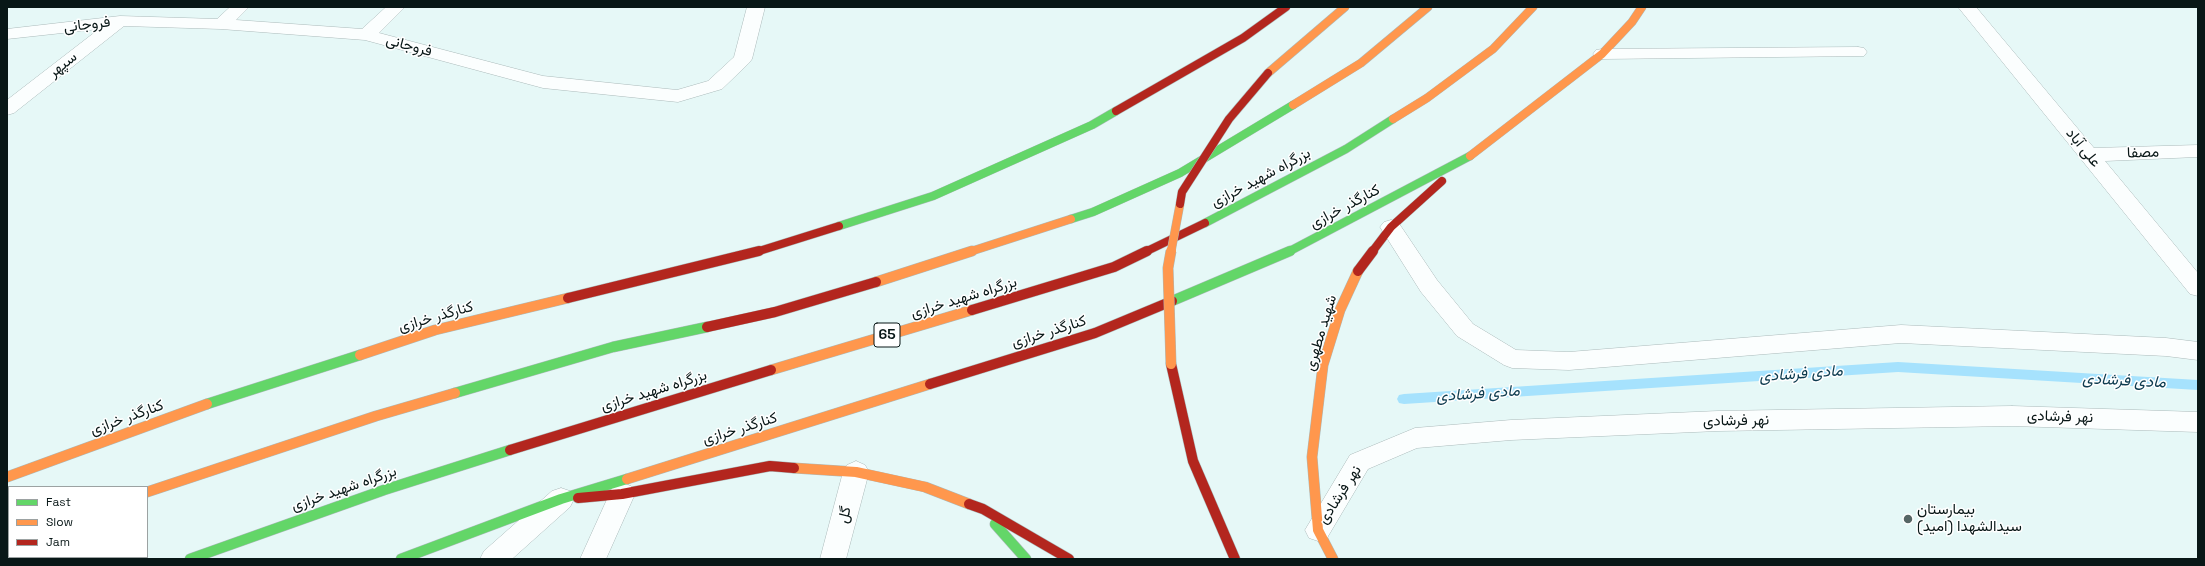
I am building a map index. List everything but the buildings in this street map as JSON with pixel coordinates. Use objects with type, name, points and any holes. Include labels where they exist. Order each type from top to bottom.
[{"type":"main road","name":"کنارگذر خرازی","points":[[7,477],[175,415],[434,330],[753,253],[933,196],[1092,126],[1243,38],[1286,7]]},
{"type":"main road","points":[[1235,559],[1193,461],[1170,364],[1168,268],[1182,192],[1229,119],[1268,73],[1345,7]]},
{"type":"main road","points":[[148,492],[376,416],[613,347],[775,312],[951,259],[1093,212],[1180,173],[1261,125],[1361,63],[1428,7]]},
{"type":"main road","name":"بزرگراه شهید خرازی","points":[[190,559],[384,490],[635,412],[1114,267],[1229,211],[1339,152],[1407,111],[1493,49],[1533,7]]},
{"type":"main road","name":"کنارگذر خرازی","points":[[401,559],[561,499],[1095,333],[1302,246],[1468,158],[1602,54],[1632,22],[1642,7]]},
{"type":"main road","name":"شهید مطهری","points":[[1333,559],[1318,530],[1312,457],[1323,365],[1340,310],[1360,267],[1391,227],[1468,158]]},
{"type":"main road","points":[[561,499],[622,494],[770,466],[856,472],[925,487],[983,509],[1069,559]]},
{"type":"main road","points":[[983,509],[1026,559]]},
{"type":"street","points":[[221,24],[240,7]]},
{"type":"street","points":[[366,35],[396,7]]},
{"type":"street","name":"فروجانی","points":[[7,34],[116,17],[366,35],[543,82],[678,96],[715,85],[743,59],[756,7]]},
{"type":"street","name":"علی آباد","points":[[1967,7],[2198,288]]},
{"type":"street","name":"سپهر","points":[[7,109],[116,17]]},
{"type":"street","points":[[1602,54],[1858,52]]},
{"type":"street","name":"مصفا","points":[[2089,155],[2197,151]]},
{"type":"street","points":[[1391,227],[1429,286],[1465,330],[1512,359],[1569,361],[1902,334],[2166,347],[2198,351]]},
{"type":"street","name":"نهر فرشادی","points":[[1318,530],[1359,462],[1415,438],[1511,430],[1718,420],[2012,416],[2198,422]]},
{"type":"street","name":"گل","points":[[834,559],[856,472]]},
{"type":"street","points":[[593,559],[622,494]]},
{"type":"street","points":[[493,559],[561,499]]},
{"type":"waterway","name":"مادی فرشادی","points":[[1404,399],[1898,367],[2198,385]]},
{"type":"traffic: fast","points":[[1071,219],[1093,212],[1180,173],[1293,105]]},
{"type":"traffic: fast","points":[[839,226],[933,196],[1092,125],[1116,111]]},
{"type":"traffic: fast","points":[[1205,223],[1346,149],[1393,119]]},
{"type":"traffic: fast","points":[[1172,301],[1302,246],[1470,156]]},
{"type":"traffic: fast","points":[[455,393],[613,347],[707,327]]},
{"type":"traffic: fast","points":[[207,404],[360,355]]},
{"type":"traffic: fast","points":[[190,559],[384,490],[510,450]]},
{"type":"traffic: fast","points":[[401,559],[561,499],[627,479]]},
{"type":"traffic: fast","points":[[995,524],[1026,559]]},
{"type":"traffic: slow","points":[[1268,73],[1345,7]]},
{"type":"traffic: slow","points":[[1293,105],[1361,63],[1428,7]]},
{"type":"traffic: slow","points":[[1393,119],[1427,98],[1493,49],[1533,7]]},
{"type":"traffic: slow","points":[[1470,156],[1602,54],[1632,22],[1642,7]]},
{"type":"traffic: slow","points":[[1171,364],[1168,268],[1180,204]]},
{"type":"traffic: slow","points":[[876,282],[1071,219]]},
{"type":"traffic: slow","points":[[1333,559],[1318,530],[1312,457],[1323,365],[1340,310],[1358,271]]},
{"type":"traffic: slow","points":[[360,355],[435,330],[568,298]]},
{"type":"traffic: slow","points":[[771,370],[972,310]]},
{"type":"traffic: slow","points":[[627,479],[930,384]]},
{"type":"traffic: slow","points":[[148,492],[376,416],[455,393]]},
{"type":"traffic: slow","points":[[7,477],[207,404]]},
{"type":"traffic: slow","points":[[794,468],[856,472],[925,487],[969,504]]},
{"type":"traffic: jam","points":[[1116,111],[1243,38],[1286,7]]},
{"type":"traffic: jam","points":[[1180,204],[1182,192],[1229,119],[1268,73]]},
{"type":"traffic: jam","points":[[1358,271],[1391,227],[1442,181]]},
{"type":"traffic: jam","points":[[972,310],[1114,267],[1205,223]]},
{"type":"traffic: jam","points":[[568,298],[753,253],[839,226]]},
{"type":"traffic: jam","points":[[707,327],[775,312],[876,282]]},
{"type":"traffic: jam","points":[[930,384],[1095,333],[1172,301]]},
{"type":"traffic: jam","points":[[1171,364],[1193,461],[1235,559]]},
{"type":"traffic: jam","points":[[510,450],[771,370]]},
{"type":"traffic: jam","points":[[578,498],[622,494],[770,466],[794,468]]},
{"type":"traffic: jam","points":[[969,504],[983,509],[1069,559]]},
{"type":"place","name":"بیمارستان سیدالشهدا (امید)","points":[[1908,519]]}]
